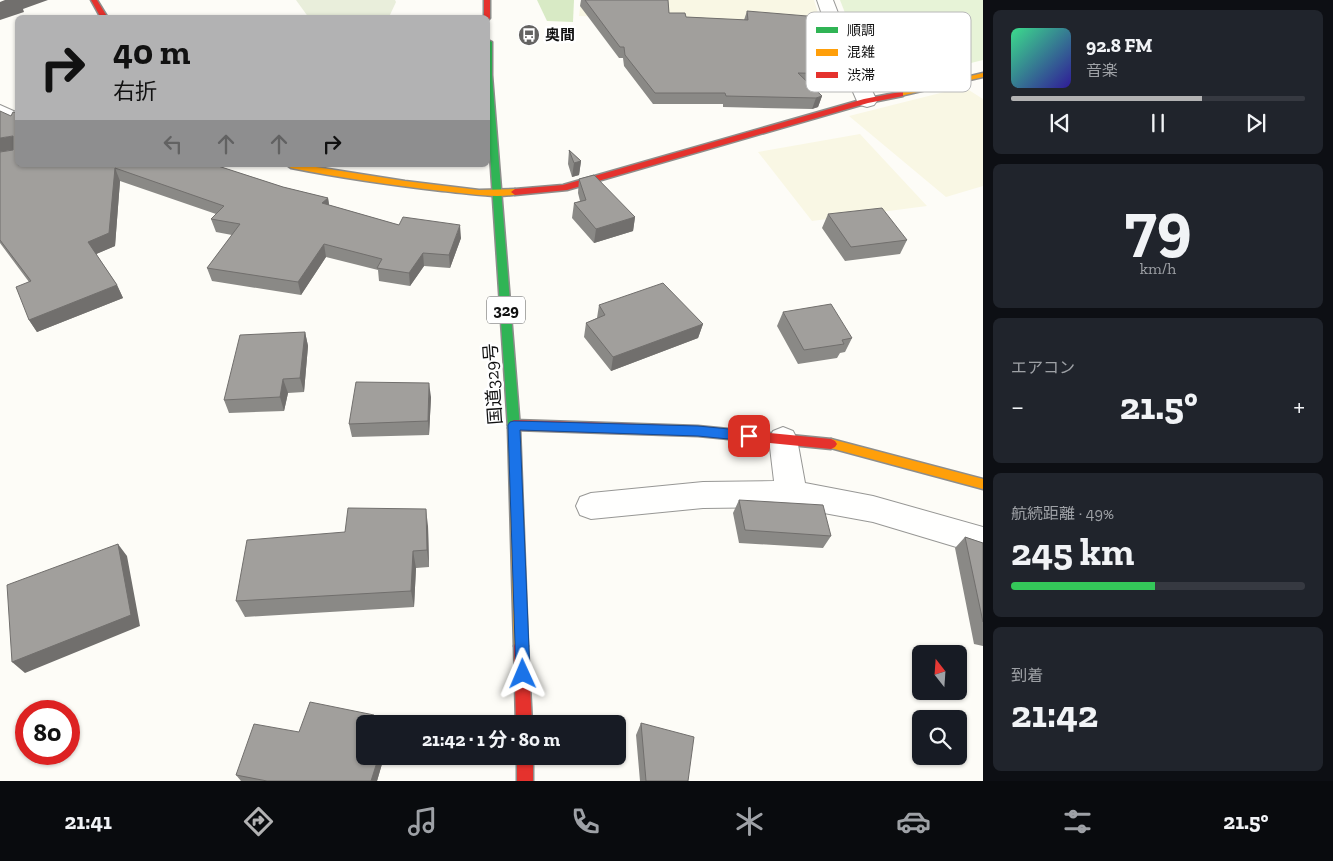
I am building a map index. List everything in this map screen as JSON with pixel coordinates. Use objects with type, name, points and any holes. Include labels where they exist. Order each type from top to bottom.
[{"type":"main road","points":[[94,0],[103,15]]},
{"type":"main road","points":[[487,0],[487,15]]},
{"type":"main road","points":[[300,167],[408,186],[498,194],[564,188],[867,101],[907,92]]},
{"type":"main road","name":"国道329号","points":[[490,99],[514,425],[524,715]]},
{"type":"main road","points":[[514,425],[698,431],[836,444],[983,484]]},
{"type":"main road","points":[[525,765],[525,781]]},
{"type":"street","points":[[825,0],[829,12]]},
{"type":"street","points":[[863,92],[867,101]]},
{"type":"street","points":[[0,111],[15,119]]},
{"type":"street","points":[[783,439],[791,494]]},
{"type":"street","points":[[591,506],[703,495],[791,494],[873,509],[983,541]]},
{"type":"shaded area","points":[[581,0],[814,0],[818,12],[806,12],[806,23],[579,16]]},
{"type":"shaded area","points":[[971,91],[983,99],[983,186],[946,197],[849,116],[944,92]]},
{"type":"shaded area","points":[[860,134],[927,206],[812,221],[758,152]]},
{"type":"green space","points":[[296,0],[395,0],[396,2],[390,15],[307,15]]},
{"type":"green space","points":[[537,0],[574,0],[573,22],[547,21]]},
{"type":"green space","points":[[840,0],[983,0],[983,60],[971,63],[971,12],[845,12]]},
{"type":"building","points":[[585,0],[668,0],[669,13],[685,13],[686,17],[748,20],[747,11],[806,16],[806,73],[798,73],[806,81],[806,92],[818,92],[822,96],[816,98],[726,96],[725,93],[655,93],[625,55],[624,47],[620,47]]},
{"type":"building","points":[[0,111],[11,116],[13,112],[15,112],[15,167],[221,167],[283,187],[328,198],[322,203],[399,225],[403,217],[460,225],[449,255],[423,253],[409,273],[377,268],[382,259],[324,244],[298,282],[207,268],[240,224],[211,219],[224,206],[115,168],[109,233],[88,242],[117,285],[29,320],[16,287],[31,281],[0,240],[0,152],[13,150],[13,136],[0,138]]},
{"type":"building","points":[[569,150],[581,161],[574,163]]},
{"type":"building","points":[[594,175],[635,217],[596,229],[574,203],[586,200],[579,179]]},
{"type":"building","points":[[882,208],[907,240],[851,247],[828,214]]},
{"type":"building","points":[[663,283],[703,324],[613,357],[586,323],[605,315],[599,305]]},
{"type":"building","points":[[831,304],[852,338],[842,340],[844,344],[804,350],[783,312]]},
{"type":"building","points":[[305,332],[300,378],[283,379],[280,397],[224,400],[240,335]]},
{"type":"building","points":[[356,382],[429,383],[428,421],[349,424]]},
{"type":"building","points":[[739,500],[823,505],[831,536],[745,530]]},
{"type":"building","points":[[348,508],[426,509],[427,550],[413,551],[411,591],[236,601],[247,540],[345,532]]},
{"type":"building","points":[[965,537],[983,543],[983,622]]},
{"type":"building","points":[[118,544],[131,615],[12,662],[7,585]]},
{"type":"building","points":[[310,702],[374,715],[356,715],[356,765],[376,765],[371,781],[267,781],[236,775],[254,724],[299,732]]},
{"type":"building","points":[[641,723],[694,737],[688,781],[646,781]]},
{"type":"traffic: fast","points":[[490,102],[514,428]]},
{"type":"traffic: slow","points":[[971,78],[983,75]]},
{"type":"traffic: slow","points":[[900,94],[909,92]]},
{"type":"traffic: slow","points":[[301,167],[405,184],[479,192],[515,192]]},
{"type":"traffic: slow","points":[[514,428],[521,646]]},
{"type":"traffic: slow","points":[[831,444],[983,484]]},
{"type":"traffic: jam","points":[[94,0],[103,15]]},
{"type":"traffic: jam","points":[[487,0],[487,15]]},
{"type":"traffic: jam","points":[[515,192],[564,188],[867,101],[900,94]]},
{"type":"traffic: jam","points":[[514,425],[698,431],[831,444]]},
{"type":"traffic: jam","points":[[521,646],[524,715]]},
{"type":"traffic: jam","points":[[525,765],[525,781]]},
{"type":"place","name":"奥間","points":[[529,35]]},
{"type":"route","points":[[523,674],[514,425],[698,431],[749,436]]}]
